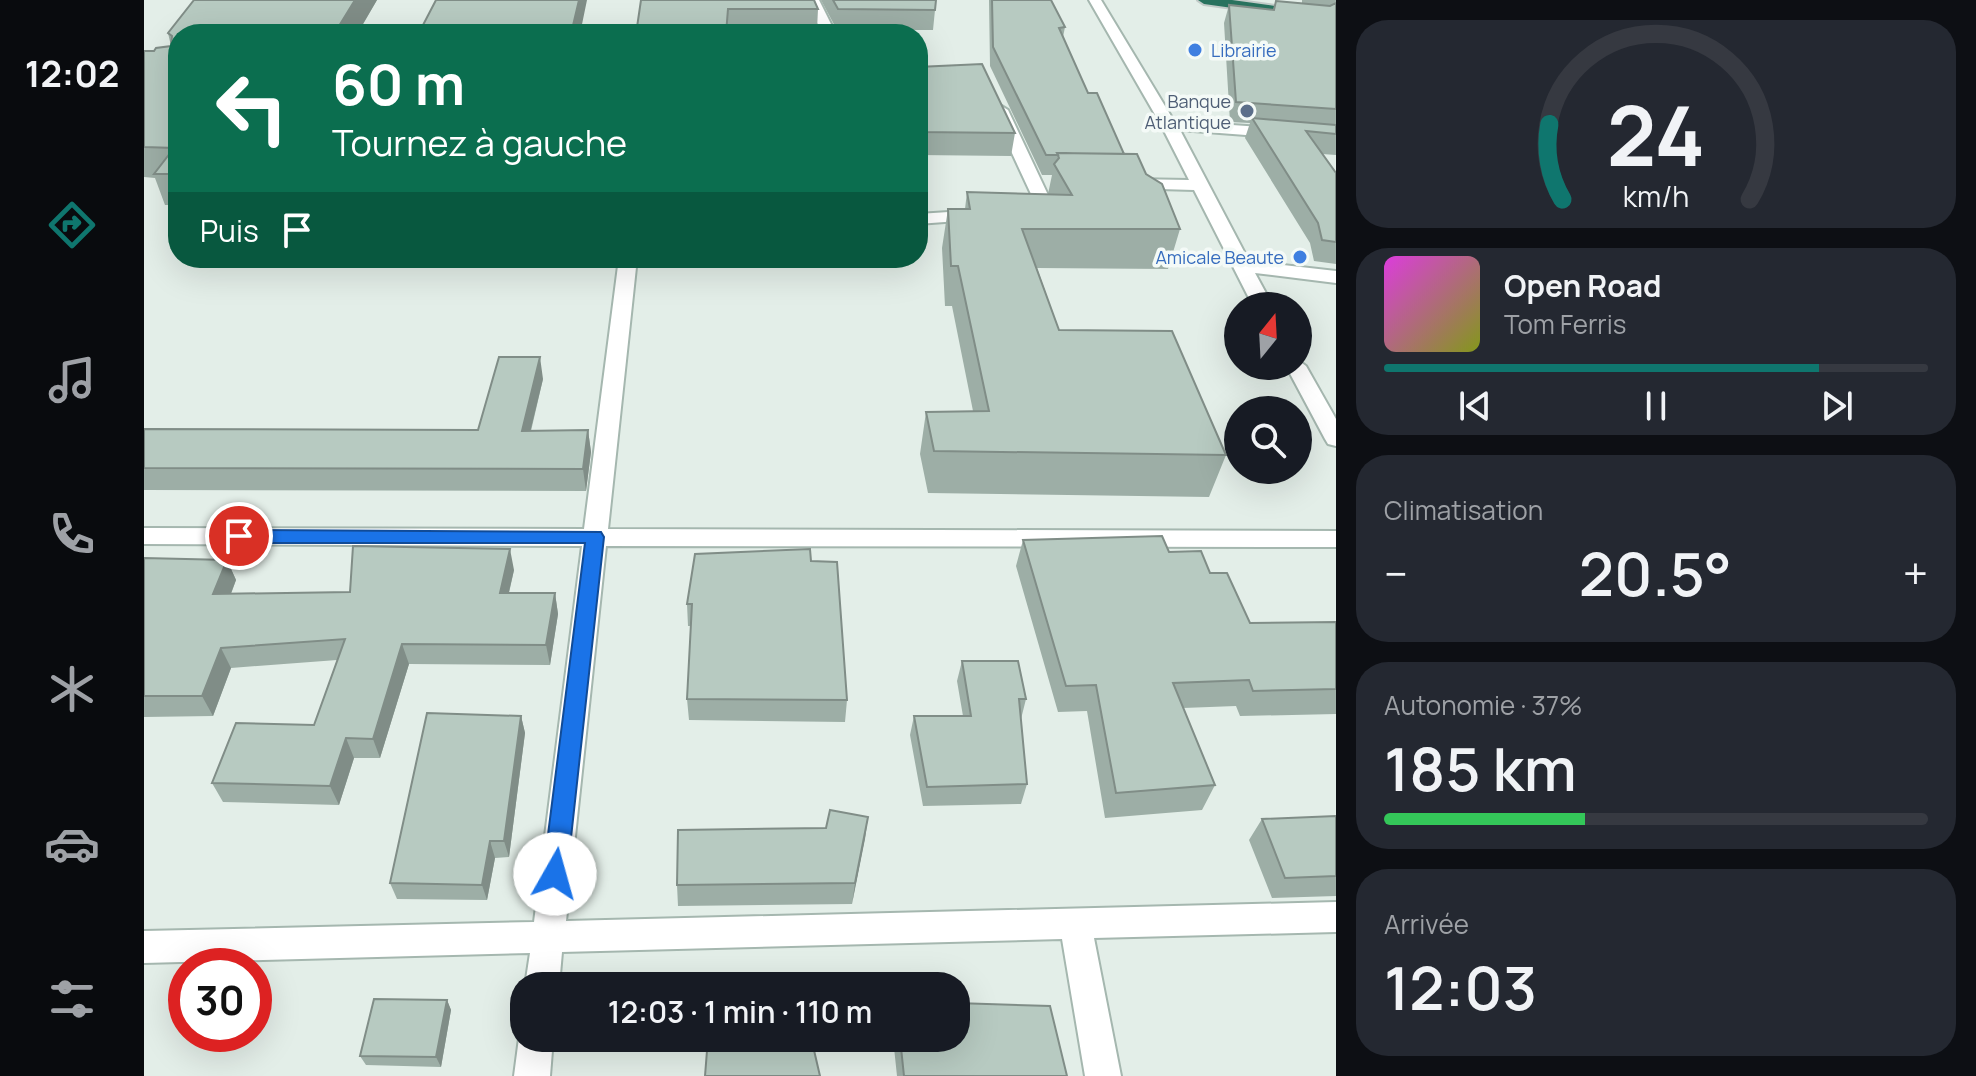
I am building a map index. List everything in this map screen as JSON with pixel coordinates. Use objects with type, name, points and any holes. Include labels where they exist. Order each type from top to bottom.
[{"type":"highway","points":[[1202,0],[1219,0]]},
{"type":"highway","points":[[1202,0],[1324,17],[1270,0]]},
{"type":"street","points":[[813,0],[824,24]]},
{"type":"street","points":[[1104,5],[1255,292]]},
{"type":"street","points":[[928,218],[1009,213],[1030,206],[1040,195],[1040,183],[993,95]]},
{"type":"street","points":[[1169,125],[1336,137]]},
{"type":"street","points":[[1108,184],[1199,185]]},
{"type":"street","points":[[1241,266],[1336,277]]},
{"type":"street","points":[[544,972],[627,268]]},
{"type":"street","points":[[1304,380],[1336,439]]},
{"type":"street","points":[[144,536],[1336,539]]},
{"type":"street","points":[[144,947],[1336,917]]},
{"type":"street","points":[[1075,924],[1103,1076]]},
{"type":"street","points":[[532,1076],[535,1052]]},
{"type":"building","points":[[194,0],[355,0],[340,24],[175,24]]},
{"type":"building","points":[[436,0],[579,0],[573,24],[424,24]]},
{"type":"building","points":[[641,0],[814,0],[818,9],[728,9],[727,24],[637,24]]},
{"type":"building","points":[[833,0],[936,0],[935,10],[838,9]]},
{"type":"building","points":[[992,0],[1051,0],[1065,27],[1059,28],[1088,93],[1097,93],[1124,154],[1046,155],[993,47]]},
{"type":"building","points":[[1276,1],[1330,6],[1336,3],[1336,109],[1236,102],[1229,5],[1274,10]]},
{"type":"building","points":[[168,46],[168,148],[144,147],[144,51],[154,51]]},
{"type":"building","points":[[982,64],[1015,133],[928,132],[928,67]]},
{"type":"building","points":[[1252,118],[1336,125],[1336,134],[1306,131],[1336,173],[1336,242],[1322,240],[1318,223]]},
{"type":"building","points":[[1057,153],[1137,154],[1146,174],[1162,184],[1180,229],[1022,229],[1059,330],[1172,331],[1224,455],[934,451],[926,412],[989,411],[958,266],[951,266],[948,209],[970,209],[967,192],[1072,195],[1054,164],[1059,158]]},
{"type":"building","points":[[168,156],[168,174],[154,174]]},
{"type":"building","points":[[499,357],[540,357],[522,431],[588,430],[583,469],[144,468],[144,429],[478,430]]},
{"type":"building","points":[[1162,536],[1169,552],[1201,551],[1210,573],[1227,573],[1250,623],[1336,622],[1336,689],[1253,691],[1249,680],[1173,683],[1215,785],[1116,793],[1096,685],[1066,686],[1023,540]]},
{"type":"building","points":[[353,546],[510,549],[500,593],[555,593],[546,645],[402,644],[373,739],[346,738],[330,786],[212,783],[236,723],[314,725],[345,639],[221,648],[202,696],[144,696],[144,558],[227,560],[213,594],[350,592]]},
{"type":"building","points":[[810,549],[811,561],[837,562],[847,700],[687,699],[692,604],[687,604],[695,554]]},
{"type":"building","points":[[962,661],[1018,661],[1026,699],[1019,699],[1027,784],[927,787],[914,716],[971,716]]},
{"type":"building","points":[[427,713],[521,716],[504,841],[490,841],[482,885],[390,883]]},
{"type":"building","points":[[830,810],[868,817],[855,883],[677,885],[678,830],[826,828]]},
{"type":"building","points":[[1336,816],[1336,876],[1285,878],[1262,819]]},
{"type":"building","points":[[374,999],[447,1000],[436,1057],[360,1056]]},
{"type":"building","points":[[970,1003],[1050,1006],[1067,1076],[904,1076],[901,1052],[970,1052]]},
{"type":"building","points":[[707,1052],[814,1052],[820,1076],[705,1076]]},
{"type":"place","name":"Librairie","points":[[1195,50]]},
{"type":"place","name":"Banque Atlantique","points":[[1247,111]]},
{"type":"place","name":"Amicale Beaute","points":[[1300,257]]},
{"type":"route","points":[[239,536],[595,537],[555,874]]}]
